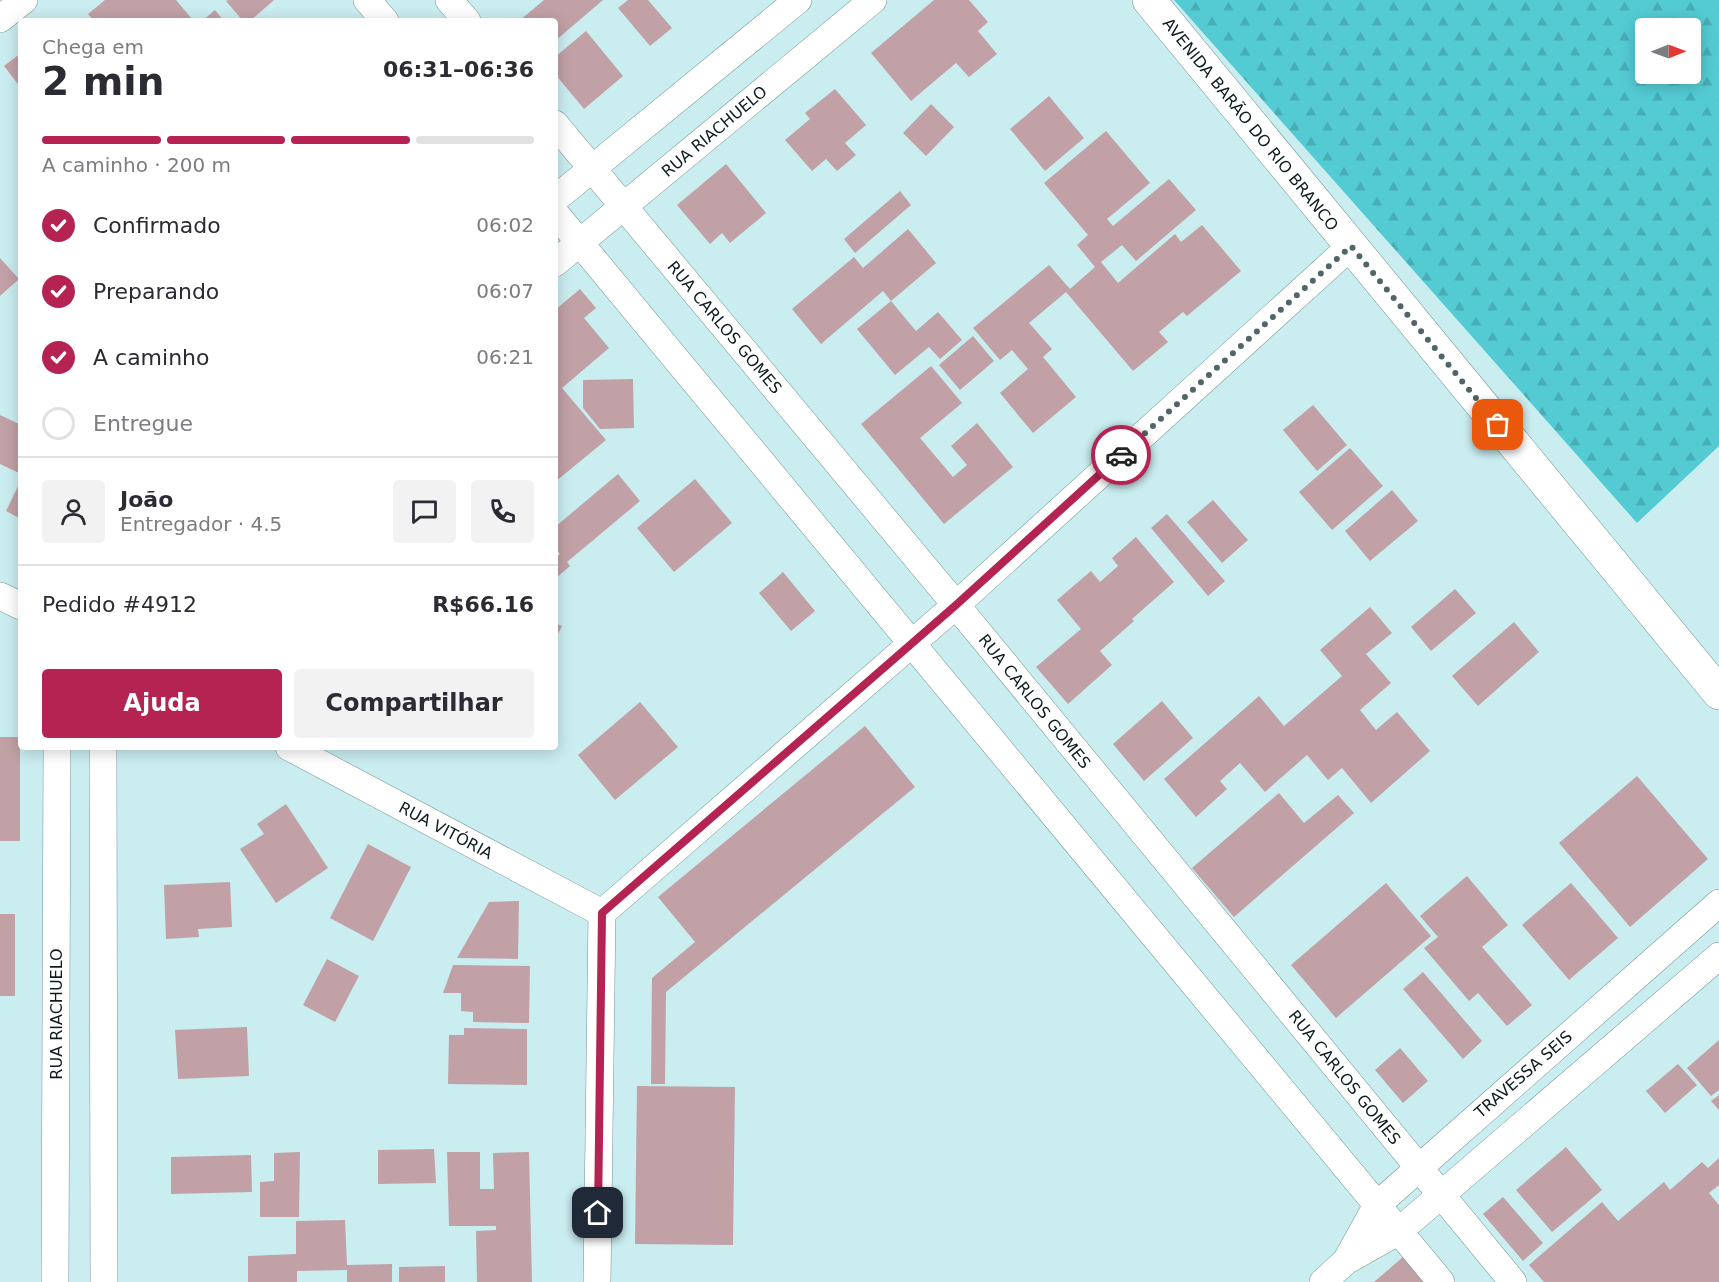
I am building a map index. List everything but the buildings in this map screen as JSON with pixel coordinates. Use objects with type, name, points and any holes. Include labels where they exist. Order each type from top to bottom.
[{"type":"street","points":[[0,19],[24,0]]},
{"type":"street","points":[[367,0],[382,18]]},
{"type":"street","points":[[448,0],[464,18]]},
{"type":"street","points":[[558,197],[798,0]]},
{"type":"street","name":"RUA RIACHUELO","points":[[558,260],[873,0]]},
{"type":"street","name":"AVENIDA BARÃO DO RIO BRANCO","points":[[1149,0],[1719,693]]},
{"type":"street","name":"RUA CARLOS GOMES","points":[[558,127],[956,605],[1513,1282]]},
{"type":"street","points":[[558,217],[1441,1282]]},
{"type":"street","points":[[597,1282],[602,913],[956,605],[1351,246]]},
{"type":"street","points":[[0,596],[18,605]]},
{"type":"street","name":"RUA RIACHUELO","points":[[55,1282],[57,750]]},
{"type":"street","points":[[103,750],[104,1282]]},
{"type":"street","name":"RUA VITÓRIA","points":[[295,750],[602,913]]},
{"type":"street","name":"TRAVESSA SEIS","points":[[1346,1261],[1377,1204],[1719,903]]},
{"type":"street","name":"TRAVESSA SEIS","points":[[1323,1282],[1346,1261],[1399,1231],[1719,956]]},
{"type":"green space","points":[[1174,0],[1719,0],[1719,446],[1637,523]]},
{"type":"way so far","points":[[1121,455],[1351,246],[1498,425]]},
{"type":"route","points":[[598,1213],[602,913],[956,605],[1121,455]]}]
